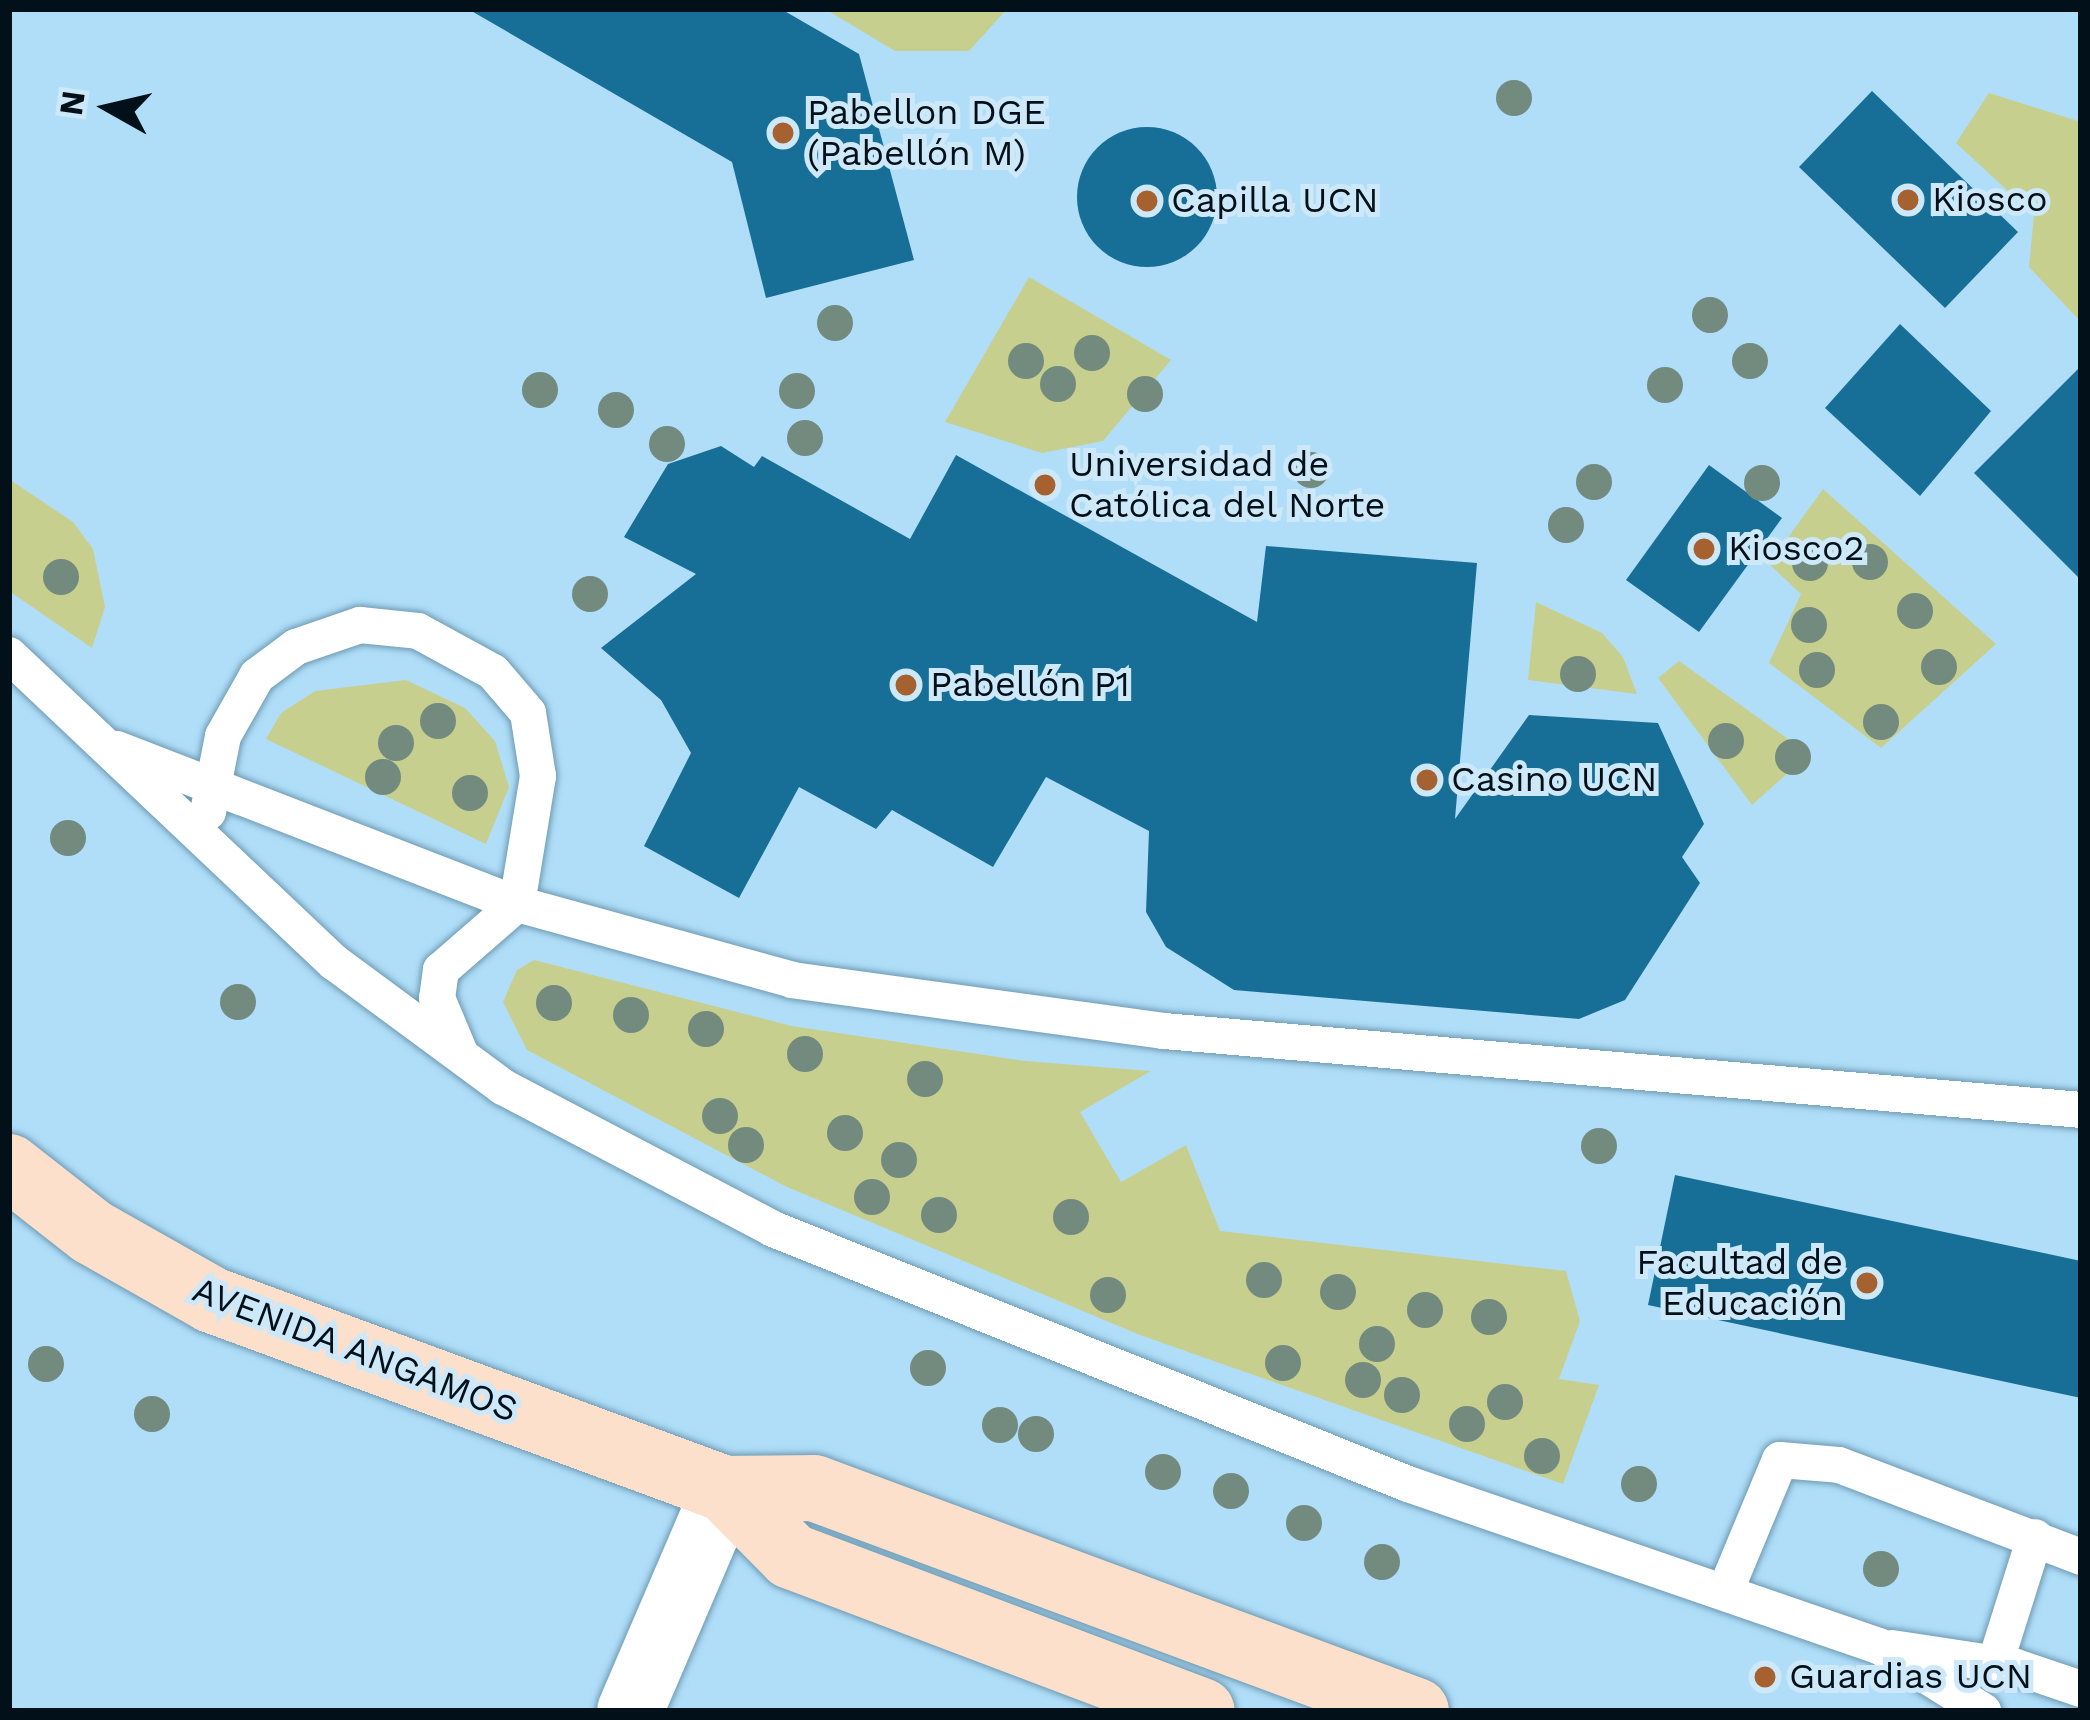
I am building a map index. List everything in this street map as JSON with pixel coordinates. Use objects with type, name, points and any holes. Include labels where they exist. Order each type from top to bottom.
[{"type":"main road","name":"AVENIDA ANGAMOS","points":[[18,1180],[212,1300],[725,1489],[814,1488],[1416,1711]]},
{"type":"main road","name":"AVENIDA ANGAMOS","points":[[725,1489],[791,1556],[1202,1711]]},
{"type":"street","points":[[630,1711],[725,1489]]},
{"type":"lane","points":[[205,845],[210,789],[223,736],[270,667],[296,647],[360,626],[418,631],[493,672],[528,713],[538,776],[517,904],[441,970],[437,998],[462,1057]]},
{"type":"lane","points":[[9,655],[335,963],[503,1087],[773,1229],[1408,1484],[1879,1646],[1995,1664],[2081,1689]]},
{"type":"lane","points":[[98,741],[210,789],[517,904],[792,980],[940,1006],[2081,1110]]},
{"type":"lane","points":[[1725,1592],[1780,1460],[1839,1466],[2081,1557]]},
{"type":"lane","points":[[1995,1664],[2035,1537]]},
{"type":"lane","points":[[1879,1646],[1982,1711]]},
{"type":"green space","points":[[825,9],[1007,9],[969,51],[895,51]]},
{"type":"green space","points":[[1989,93],[2081,122],[2081,322],[2029,267],[2034,215],[1956,143]]},
{"type":"green space","points":[[1029,277],[1171,360],[1103,441],[1042,453],[945,422]]},
{"type":"green space","points":[[9,479],[73,522],[93,549],[105,607],[92,648],[9,591]]},
{"type":"green space","points":[[1823,489],[1996,644],[1881,748],[1769,663],[1801,594],[1769,564]]},
{"type":"green space","points":[[1536,602],[1602,633],[1623,657],[1637,694],[1528,680]]},
{"type":"green space","points":[[1679,661],[1809,754],[1752,805],[1658,678]]},
{"type":"green space","points":[[406,680],[465,708],[495,741],[509,787],[486,844],[266,739],[281,713],[315,691]]},
{"type":"green space","points":[[534,960],[792,1026],[1025,1061],[1151,1071],[1080,1112],[1121,1182],[1186,1145],[1220,1231],[1566,1271],[1580,1321],[1559,1379],[1599,1385],[1563,1484],[1140,1335],[787,1187],[527,1050],[503,1002],[517,970]]},
{"type":"building","name":"Pabellon DGE (Pabellón M)","points":[[468,9],[781,9],[859,54],[914,260],[766,298],[732,162]]},
{"type":"building","name":"Kiosco","points":[[1872,91],[2018,232],[1945,308],[1799,167]]},
{"type":"building","name":"Capilla UCN","points":[[1147,127],[1174,132],[1197,147],[1212,170],[1217,197],[1212,224],[1197,247],[1174,262],[1147,267],[1120,262],[1097,247],[1082,224],[1077,197],[1082,170],[1097,147],[1120,132]]},
{"type":"building","points":[[1900,324],[1991,411],[1920,496],[1825,408]]},
{"type":"building","points":[[2081,366],[2081,580],[1974,473]]},
{"type":"building","points":[[721,446],[754,467],[762,456],[910,539],[956,455],[1257,622],[1266,546],[1477,563],[1455,819],[1529,715],[1658,723],[1704,824],[1682,857],[1700,883],[1625,1000],[1579,1019],[1234,990],[1166,947],[1146,912],[1149,831],[1046,777],[993,867],[892,810],[876,829],[799,787],[739,898],[644,846],[691,753],[661,700],[601,648],[696,574],[624,537],[668,464]]},
{"type":"building","name":"Kiosco2","points":[[1709,465],[1782,518],[1699,632],[1626,580]]},
{"type":"building","name":"Facultad de Educación","points":[[1675,1175],[2081,1261],[2081,1398],[1648,1305]]},
{"type":"place","name":"Pabellon DGE (Pabellón M)","points":[[783,133]]},
{"type":"place","name":"Kiosco","points":[[1908,200]]},
{"type":"place","name":"Capilla UCN","points":[[1147,201]]},
{"type":"place","name":"Universidad de Católica del Norte","points":[[1045,485]]},
{"type":"place","name":"Kiosco2","points":[[1704,549]]},
{"type":"place","name":"Pabellón P1","points":[[906,685]]},
{"type":"place","name":"Casino UCN","points":[[1427,780]]},
{"type":"place","name":"Facultad de Educación","points":[[1867,1283]]},
{"type":"place","name":"Guardias UCN","points":[[1765,1677]]}]
